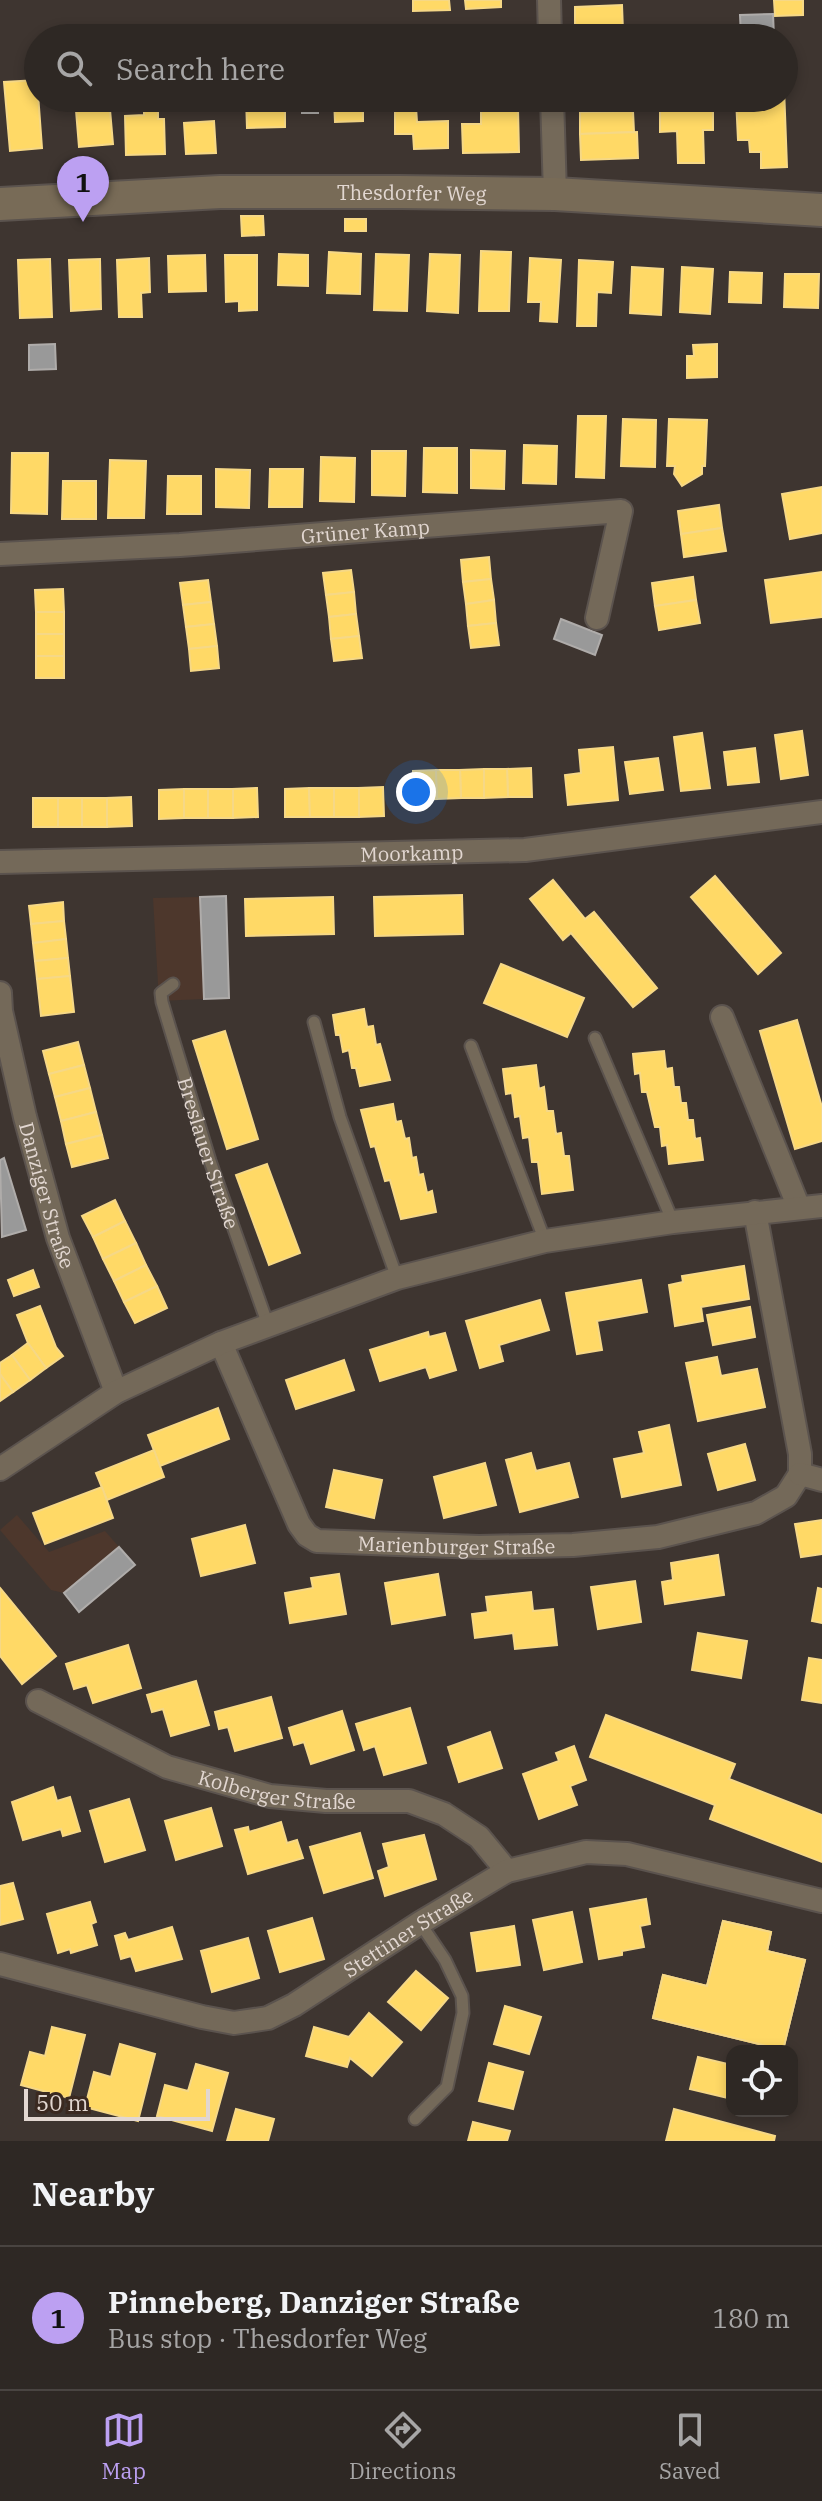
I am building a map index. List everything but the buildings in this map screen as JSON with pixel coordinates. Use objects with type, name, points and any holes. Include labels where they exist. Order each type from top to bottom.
[{"type":"street","points":[[549,0],[550,24]]},
{"type":"street","points":[[552,112],[555,194]]},
{"type":"street","name":"Thesdorfer Weg","points":[[0,204],[220,192],[555,194],[822,210]]},
{"type":"street","name":"Grüner Kamp","points":[[0,554],[196,544],[621,511],[597,618]]},
{"type":"street","name":"Moorkamp","points":[[0,862],[525,850],[822,812]]},
{"type":"street","name":"Danziger Straße","points":[[0,993],[1,1011],[22,1102],[58,1238],[116,1392]]},
{"type":"street","points":[[722,1017],[799,1208]]},
{"type":"street","points":[[0,1469],[116,1392],[221,1343],[397,1278],[545,1241],[673,1222],[822,1206]]},
{"type":"street","points":[[755,1212],[800,1454],[800,1474],[822,1480]]},
{"type":"street","name":"Marienburger Straße","points":[[221,1343],[299,1524],[307,1535],[317,1541],[479,1547],[573,1545],[658,1537],[756,1513],[786,1496],[800,1474]]},
{"type":"street","name":"Kolberger Straße","points":[[38,1701],[167,1767],[270,1796],[326,1801],[409,1801],[444,1814],[479,1837],[507,1871]]},
{"type":"street","name":"Stettiner Straße","points":[[0,1964],[234,2023],[268,2018],[294,2005],[507,1871],[586,1852],[627,1854],[822,1901]]},
{"type":"lane","name":"Breslauer Straße","points":[[173,984],[161,993],[162,1002],[210,1161],[268,1325]]},
{"type":"lane","points":[[314,1022],[340,1117],[397,1278]]},
{"type":"lane","points":[[595,1038],[673,1222]]},
{"type":"lane","points":[[471,1046],[545,1241]]},
{"type":"lane","points":[[415,2119],[447,2087],[463,2013],[462,1996],[451,1972],[420,1923]]},
{"type":"shaded area","points":[[200,897],[204,999],[159,1001],[153,898]]},
{"type":"shaded area","points":[[17,1515],[49,1552],[105,1531],[119,1547],[64,1593],[51,1590],[0,1530]]},
{"type":"place","name":"Pinneberg, Danziger Straße","points":[[83,222]]}]
